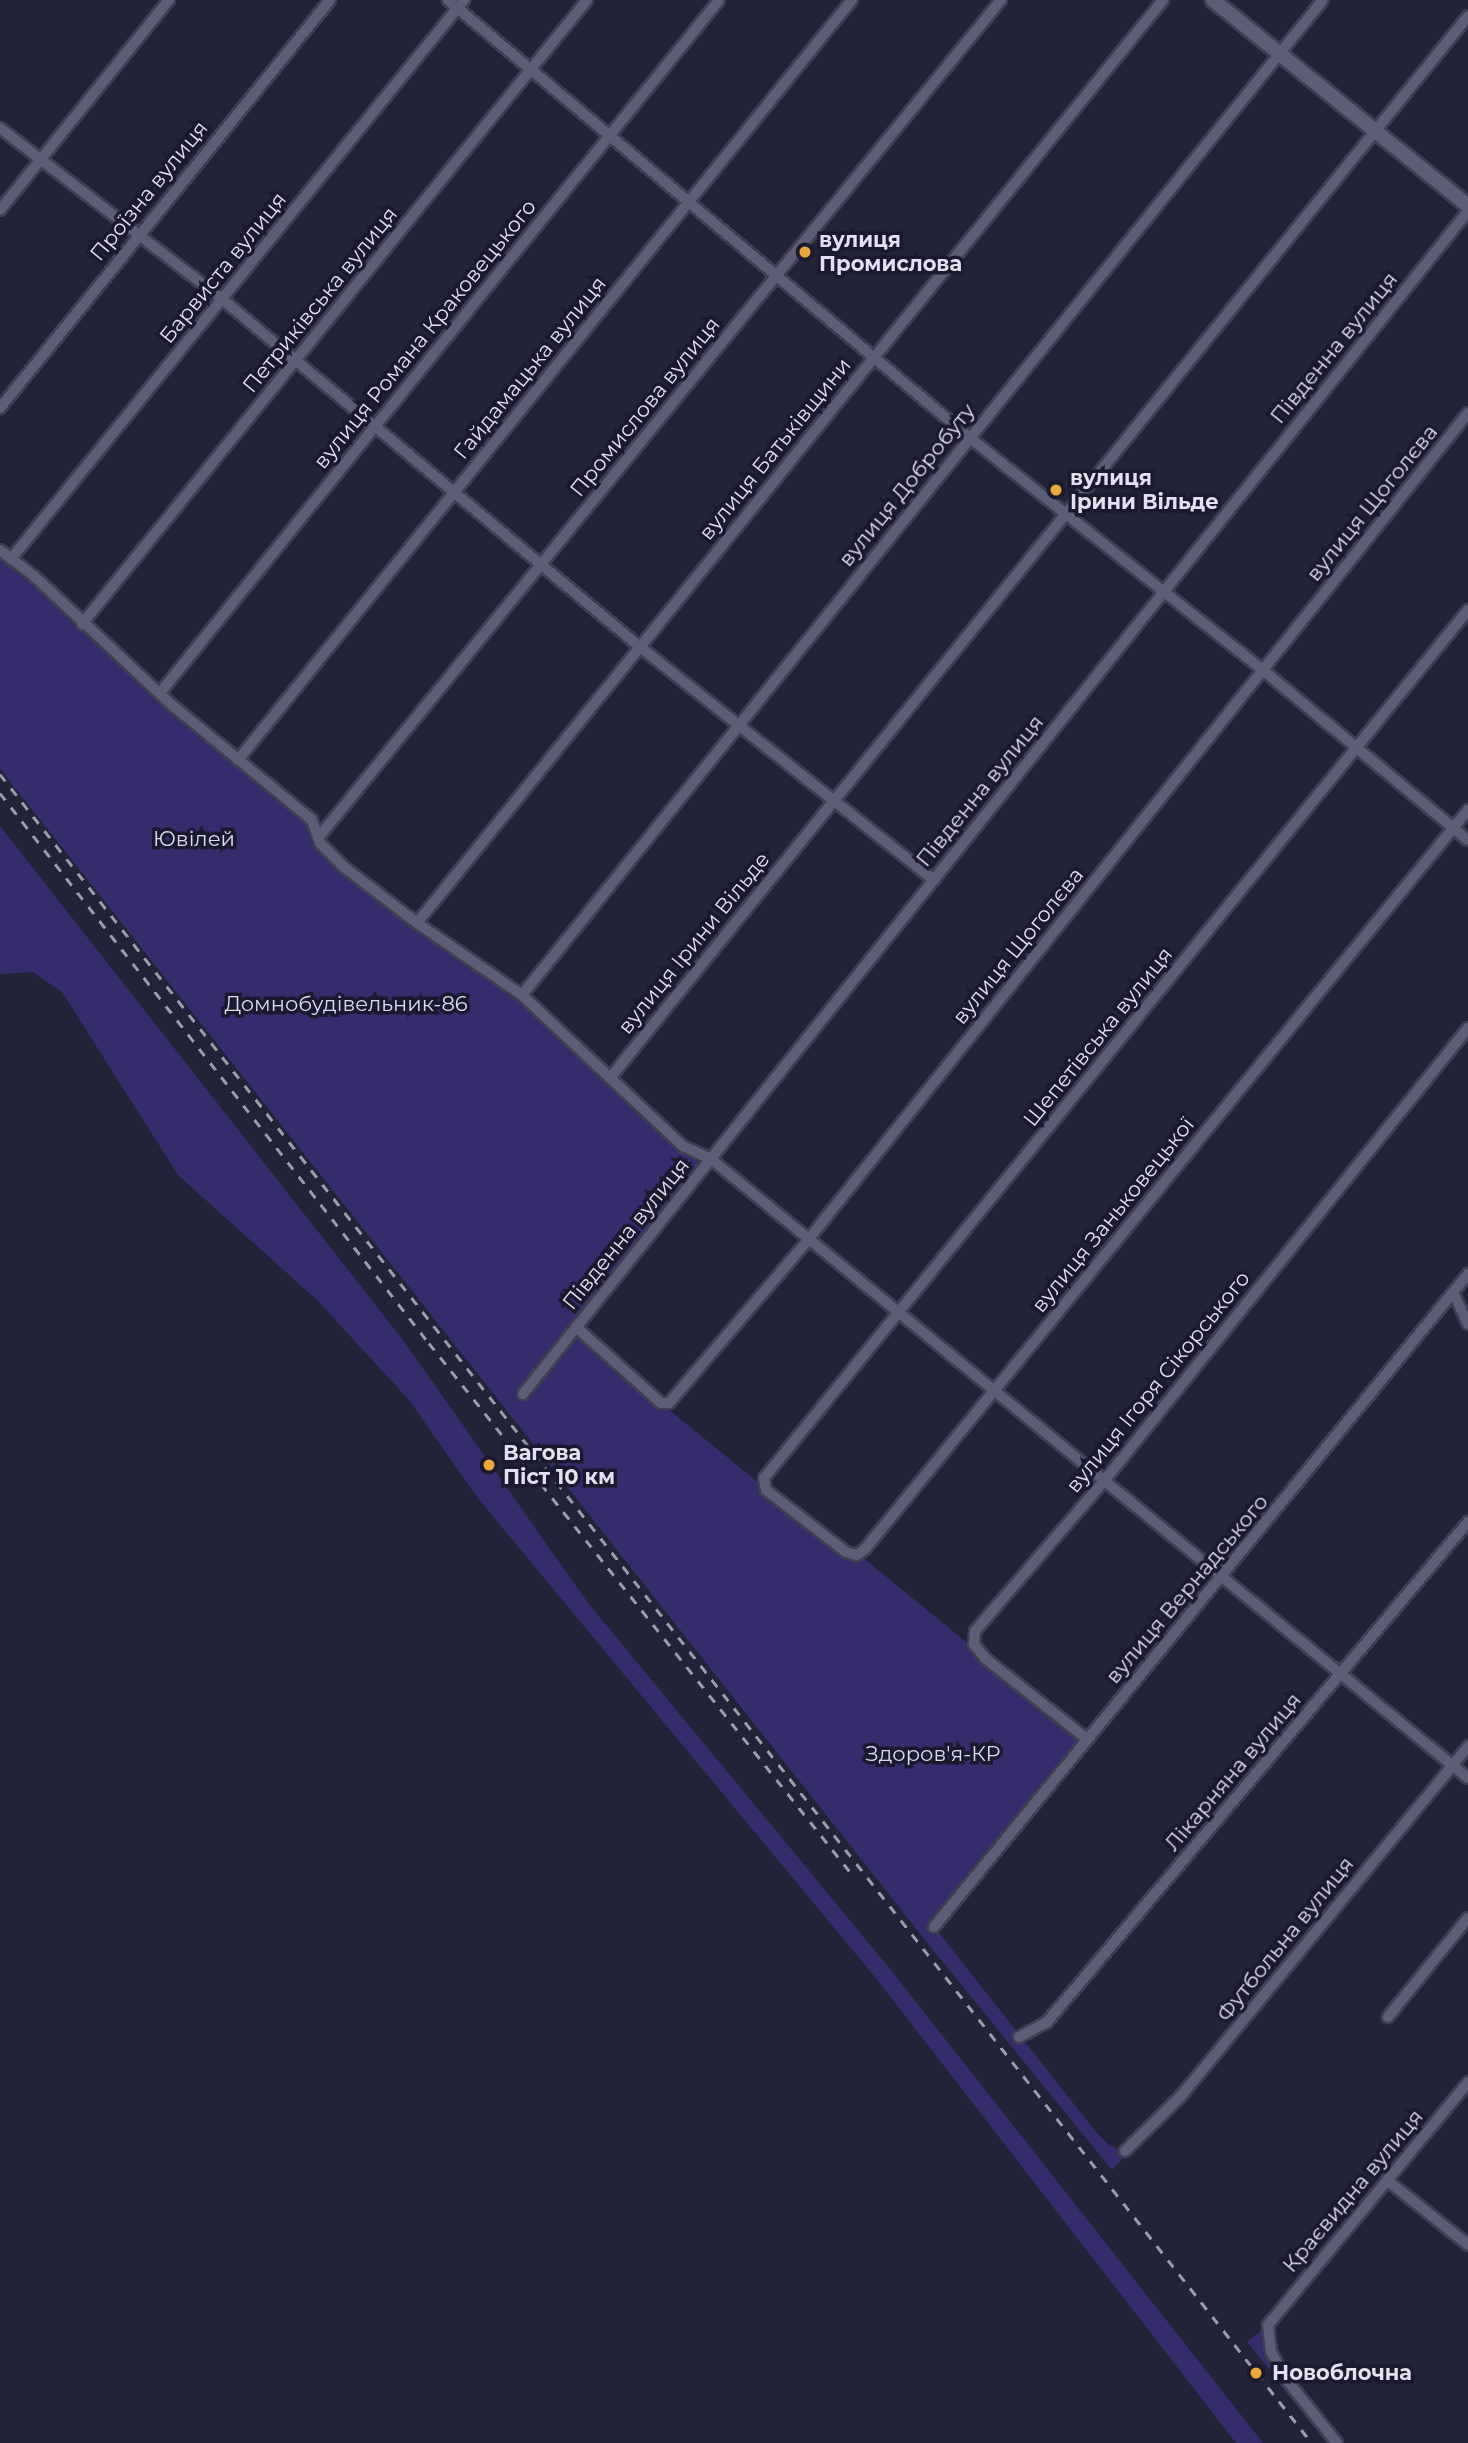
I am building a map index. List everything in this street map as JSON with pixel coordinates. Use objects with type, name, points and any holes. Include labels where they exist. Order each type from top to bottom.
[{"type":"street","points":[[0,210],[169,0]]},
{"type":"street","name":"Проїзна вулиця","points":[[0,408],[330,0]]},
{"type":"street","points":[[448,0],[461,4],[531,70],[970,438],[1263,670],[1468,840]]},
{"type":"street","name":"Петриківська вулиця","points":[[82,624],[587,0]]},
{"type":"street","name":"вулиця Романа Краковецького","points":[[160,692],[719,0]]},
{"type":"street","name":"Гайдамацька вулиця","points":[[238,760],[852,0]]},
{"type":"street","name":"Промислова вулиця","points":[[318,838],[1001,0]]},
{"type":"street","name":"вулиця Батьківщини","points":[[417,923],[1163,0]]},
{"type":"street","points":[[1213,0],[1468,209]]},
{"type":"street","name":"вулиця Добробуту","points":[[522,995],[1323,0]]},
{"type":"street","name":"Барвиста вулиця","points":[[11,559],[461,4]]},
{"type":"street","name":"вулиця Ірини Вільде","points":[[610,1078],[1468,16]]},
{"type":"street","points":[[0,128],[40,162],[222,299],[640,647],[934,880]]},
{"type":"street","name":"Південна вулиця","points":[[523,1394],[1468,209]]},
{"type":"street","name":"вулиця Щоголєва","points":[[576,1327],[664,1405],[808,1240],[1468,413]]},
{"type":"street","points":[[0,550],[34,576],[82,624],[238,760],[312,820],[318,838],[335,859],[417,923],[522,995],[683,1146],[711,1159],[1468,1778]]},
{"type":"street","name":"Шепетівська вулиця","points":[[766,1490],[764,1478],[1468,610]]},
{"type":"street","name":"вулиця Заньковецької","points":[[766,1490],[846,1552],[857,1555],[865,1549],[1468,810]]},
{"type":"street","name":"вулиця Ігоря Сікорського","points":[[1087,1740],[986,1659],[973,1640],[975,1631],[1104,1481],[1468,1028]]},
{"type":"street","name":"вулиця Вернадського","points":[[934,1927],[1223,1577],[1468,1274]]},
{"type":"street","points":[[1453,1292],[1462,1317],[1468,1324]]},
{"type":"street","name":"Лікарняна вулиця","points":[[1019,2037],[1047,2022],[1468,1522]]},
{"type":"street","name":"Футбольна вулиця","points":[[1125,2151],[1181,2096],[1468,1746]]},
{"type":"street","points":[[1388,2017],[1468,1917]]},
{"type":"street","name":"Краєвидна вулиця","points":[[1337,2443],[1284,2378],[1271,2352],[1268,2325],[1468,2082]]},
{"type":"street","points":[[1387,2180],[1468,2245]]},
{"type":"green space","points":[[0,553],[312,821],[316,831],[311,840],[414,927],[516,999],[700,1164],[610,1275],[576,1328],[662,1404],[846,1554],[862,1557],[1084,1738],[932,1924],[1096,2132],[1109,2145],[1128,2153],[1112,2170],[925,1940],[0,769]]},
{"type":"green space","points":[[0,826],[403,1340],[588,1603],[890,1969],[1263,2443],[1236,2443],[879,1982],[477,1497],[409,1400],[317,1300],[178,1175],[62,992],[33,972],[0,974]]},
{"type":"green space","points":[[1268,2325],[1271,2352],[1337,2443],[1329,2443],[1247,2342]]},
{"type":"railway","points":[[0,774],[1312,2443]]},
{"type":"railway","points":[[0,793],[429,1343],[851,1873]]},
{"type":"place","name":"вулиця Промислова","points":[[805,252]]},
{"type":"place","name":"вулиця Ірини Вільде","points":[[1056,490]]},
{"type":"place","name":"Вагова Піст 10 км","points":[[489,1465]]},
{"type":"place","name":"Новоблочна","points":[[1256,2373]]},
{"type":"park label","name":"Ювілей","points":[[194,839]]},
{"type":"park label","name":"Домнобудівельник-86","points":[[346,1004]]},
{"type":"park label","name":"Здоров'я-КР","points":[[933,1754]]}]
